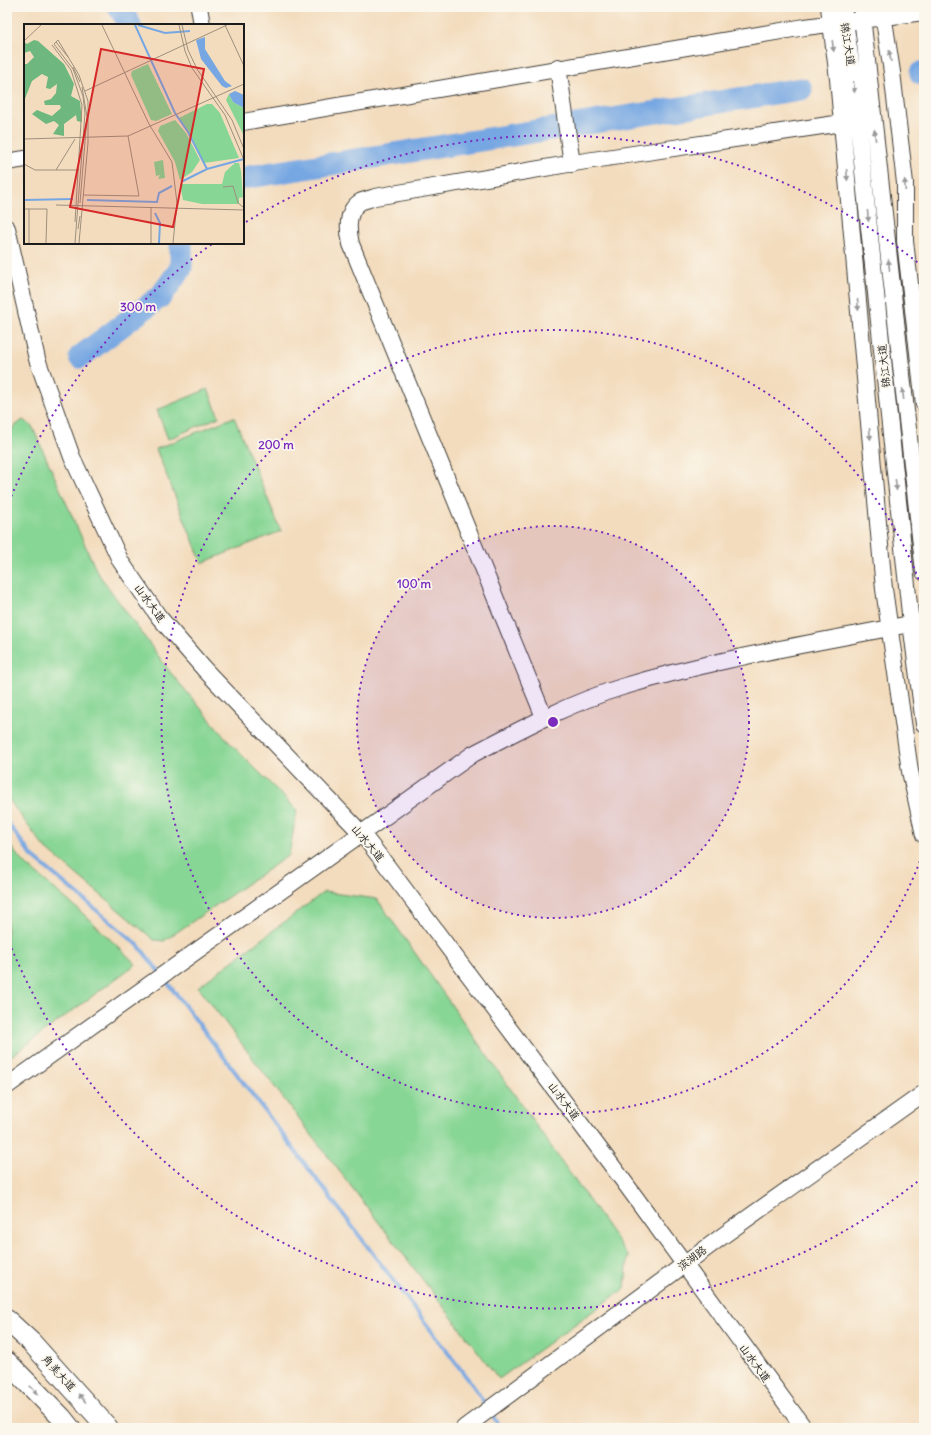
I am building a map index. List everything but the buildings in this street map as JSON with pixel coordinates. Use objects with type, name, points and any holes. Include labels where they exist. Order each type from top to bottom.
[{"type":"main road","name":"角美大道","points":[[7,1320],[31,1342],[108,1428]]},
{"type":"main road","points":[[7,1362],[70,1428]]},
{"type":"street","points":[[199,7],[202,24]]},
{"type":"street","points":[[829,7],[839,17],[842,123],[883,581],[910,771],[924,835]]},
{"type":"street","points":[[883,12],[892,72],[905,183],[905,241],[920,337],[924,404]]},
{"type":"street","points":[[244,122],[558,68],[861,13],[924,12]]},
{"type":"street","name":"锦江大道","points":[[861,13],[924,572]]},
{"type":"street","name":"锦江大道","points":[[839,17],[854,85],[917,622],[924,724]]},
{"type":"street","points":[[558,68],[571,156]]},
{"type":"street","points":[[544,716],[354,251],[348,228],[350,215],[359,203],[375,197],[571,156],[842,123]]},
{"type":"street","points":[[7,162],[24,159]]},
{"type":"street","name":"山水大道","points":[[7,228],[39,366],[72,457],[121,562],[159,617],[205,670],[362,834],[622,1179],[683,1265],[804,1428]]},
{"type":"street","points":[[7,1086],[170,971],[319,862],[362,834],[402,802],[473,754],[544,716],[620,688],[684,670],[917,622]]},
{"type":"street","name":"滨湖路","points":[[464,1428],[683,1265],[924,1093]]},
{"type":"green space","points":[[208,389],[219,417],[168,439],[157,410]]},
{"type":"green space","points":[[234,417],[281,531],[202,563],[156,449]]},
{"type":"green space","points":[[23,420],[32,426],[97,572],[170,672],[230,743],[297,810],[289,855],[164,941],[154,940],[43,846],[7,797],[7,432]]},
{"type":"green space","points":[[7,842],[21,860],[89,919],[136,964],[7,1059]]},
{"type":"green space","points":[[324,892],[377,899],[628,1256],[625,1288],[499,1379],[198,987]]},
{"type":"waterway","points":[[119,7],[129,24]]},
{"type":"waterway","points":[[244,178],[801,89]]},
{"type":"waterway","points":[[80,357],[161,296],[181,268],[181,244]]},
{"type":"waterway","points":[[7,822],[32,856],[138,945],[160,973]]},
{"type":"waterway","points":[[164,978],[474,1387],[487,1407]]},
{"type":"waterway","points":[[491,1413],[500,1428]]}]
